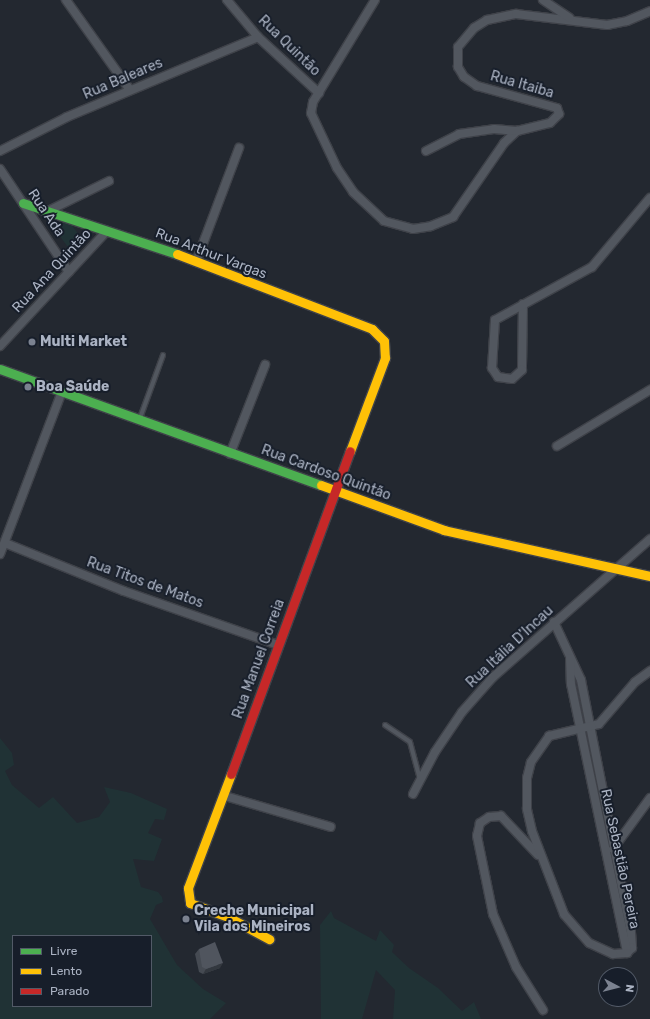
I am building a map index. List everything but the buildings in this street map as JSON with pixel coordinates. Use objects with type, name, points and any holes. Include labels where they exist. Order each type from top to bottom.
[{"type":"street","points":[[66,0],[130,90]]},
{"type":"street","name":"Rua Quintão","points":[[227,0],[258,37],[318,93]]},
{"type":"street","points":[[375,0],[313,102],[313,119],[337,168],[353,192],[384,221],[413,229],[431,226],[453,217],[491,159],[517,131]]},
{"type":"street","points":[[543,0],[571,19]]},
{"type":"street","name":"Rua Itaiba","points":[[517,131],[550,123],[558,117],[559,111],[470,82],[458,68],[458,47],[474,28],[498,16],[571,19],[607,25],[627,21],[650,11]]},
{"type":"street","name":"Rua Baleares","points":[[0,151],[130,90],[258,37]]},
{"type":"street","points":[[426,150],[459,134],[494,129],[517,131]]},
{"type":"street","points":[[196,262],[239,148]]},
{"type":"street","name":"Rua Ada","points":[[0,169],[69,272]]},
{"type":"street","points":[[48,211],[109,182]]},
{"type":"street","points":[[523,304],[522,370],[512,379],[498,377],[492,368],[493,322],[523,304],[592,267],[650,198]]},
{"type":"street","name":"Rua Arthur Vargas","points":[[23,203],[196,262],[372,329],[384,341]]},
{"type":"street","name":"Rua Ana Quintão","points":[[0,346],[107,231]]},
{"type":"street","name":"Rua Manuel Correia","points":[[269,939],[214,910],[194,905],[186,895],[225,796],[278,645],[385,358],[384,341]]},
{"type":"street","points":[[230,454],[265,365]]},
{"type":"street","name":"Rua Cardoso Quintão","points":[[0,369],[230,454],[444,530],[650,576]]},
{"type":"street","points":[[557,446],[650,390]]},
{"type":"street","points":[[0,554],[62,392]]},
{"type":"street","name":"Rua Itália D'Incau","points":[[413,794],[462,712],[493,677],[615,568],[650,539]]},
{"type":"street","name":"Rua Titos de Matos","points":[[5,543],[124,591],[278,645]]},
{"type":"street","name":"Rua Sebastião Pereira","points":[[554,622],[570,658],[578,670],[615,848],[632,943],[627,953]]},
{"type":"street","name":"Rua Sebastião Pereira","points":[[570,658],[570,675],[580,729],[627,953]]},
{"type":"street","points":[[627,953],[605,952],[580,936],[564,914],[540,857],[527,809],[531,762],[549,736],[590,727],[605,720],[635,682],[650,671]]},
{"type":"street","points":[[225,796],[331,827]]},
{"type":"street","points":[[606,854],[615,848],[650,798]]},
{"type":"street","points":[[540,857],[501,816],[489,817],[480,823],[477,836],[493,914],[516,967],[543,1010]]},
{"type":"lane","points":[[139,420],[163,355]]},
{"type":"lane","points":[[385,725],[410,742],[420,781]]},
{"type":"shaded area","points":[[68,220],[83,241],[70,250],[55,229]]},
{"type":"shaded area","points":[[0,738],[12,753],[14,765],[5,771],[12,785],[39,808],[53,797],[77,823],[99,817],[110,802],[104,787],[131,793],[167,809],[164,820],[155,819],[148,833],[162,839],[154,861],[133,859],[141,887],[158,892],[162,897],[163,902],[156,905],[150,919],[177,965],[203,989],[226,1003],[210,1019],[0,1019]]},
{"type":"shaded area","points":[[331,911],[334,918],[376,941],[380,930],[394,945],[392,952],[409,968],[438,988],[462,1011],[474,1002],[481,1019],[393,1019],[395,990],[376,970],[362,1019],[321,1019],[320,925]]},
{"type":"traffic: fast","points":[[23,203],[177,254]]},
{"type":"traffic: fast","points":[[0,369],[321,485]]},
{"type":"traffic: slow","points":[[177,254],[372,329],[384,341],[385,358],[350,451]]},
{"type":"traffic: slow","points":[[321,485],[444,530],[650,576]]},
{"type":"traffic: slow","points":[[231,774],[188,888],[190,903],[228,917],[269,939]]},
{"type":"traffic: jam","points":[[231,774],[350,451]]},
{"type":"place","name":"Multi Market","points":[[32,342]]},
{"type":"place","name":"Boa Saúde","points":[[28,387]]},
{"type":"place","name":"Creche Municipal Vila dos Mineiros","points":[[186,919]]}]
